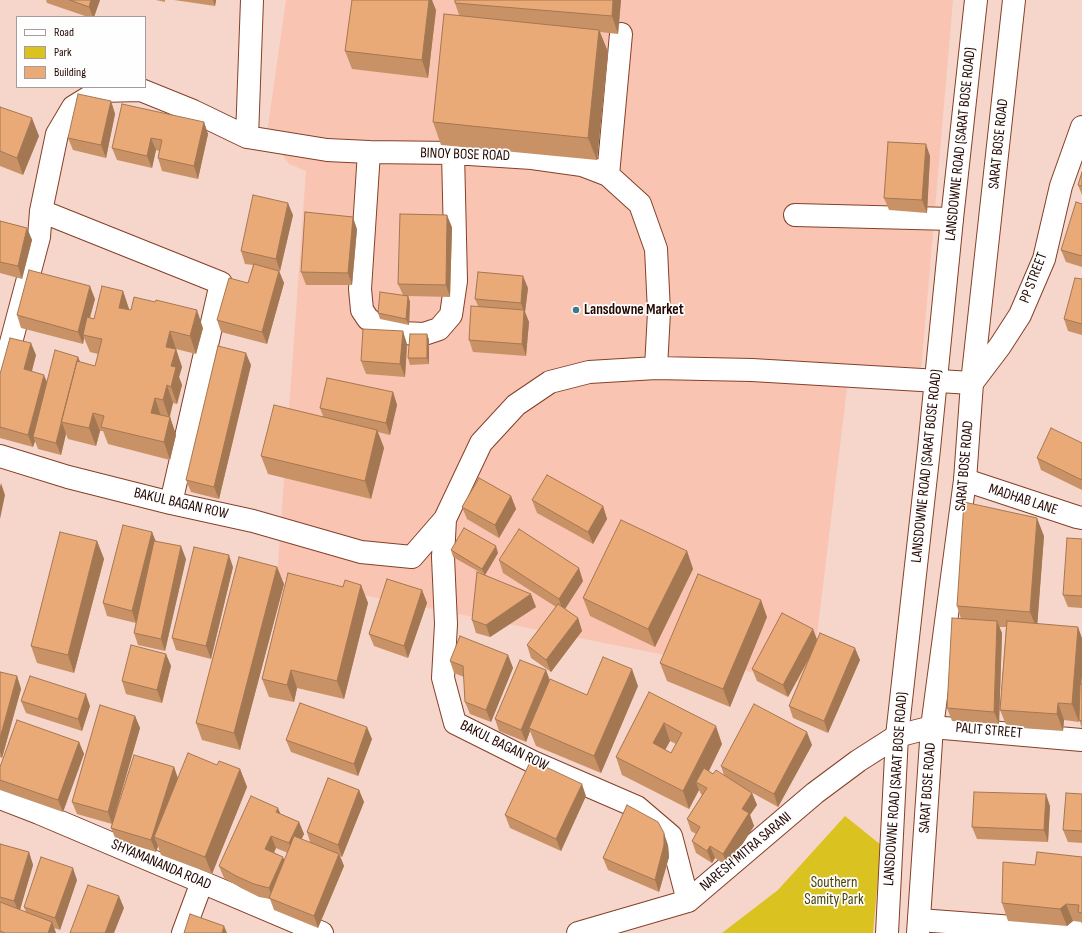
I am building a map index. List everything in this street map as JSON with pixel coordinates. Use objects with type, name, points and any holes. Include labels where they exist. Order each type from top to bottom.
[{"type":"street","points":[[247,137],[252,0]]},
{"type":"street","name":"LANSDOWNE ROAD (SARAT BOSE ROAD)","points":[[886,933],[897,736],[976,0]]},
{"type":"street","name":"SARAT BOSE ROAD","points":[[918,927],[932,726],[965,480],[972,383],[1014,0]]},
{"type":"street","points":[[608,175],[621,34]]},
{"type":"street","name":"BINOY BOSE ROAD","points":[[0,384],[30,234],[41,211],[57,134],[73,107],[99,91],[141,90],[193,111],[247,137],[327,150],[453,153],[532,158],[582,165],[608,175],[640,204],[656,248],[659,312],[656,368]]},
{"type":"street","name":"PP STREET","points":[[972,383],[1000,346],[1020,315],[1044,259],[1061,186],[1082,127]]},
{"type":"street","points":[[369,152],[360,289],[362,310],[368,319],[381,327],[402,333],[424,334],[439,329],[451,315],[456,281],[453,153]]},
{"type":"street","points":[[41,211],[221,283],[171,503]]},
{"type":"street","points":[[795,215],[952,219]]},
{"type":"street","points":[[445,519],[481,443],[516,404],[550,382],[589,372],[656,368],[752,370],[972,383]]},
{"type":"street","name":"BAKUL BAGAN ROW","points":[[0,456],[68,477],[171,503],[253,521],[361,552],[412,557],[445,519]]},
{"type":"street","name":"MADHAB LANE","points":[[965,480],[1077,518],[1082,518]]},
{"type":"street","name":"BAKUL BAGAN ROW","points":[[445,519],[443,558],[446,624],[443,678],[455,723],[533,762],[637,807],[671,836],[688,902]]},
{"type":"street","name":"PALIT STREET","points":[[897,736],[932,726],[1082,740]]},
{"type":"street","name":"NARESH MITRA SARANI","points":[[578,933],[688,902],[816,793],[858,761],[897,736]]},
{"type":"street","name":"SHYAMANANDA ROAD","points":[[0,798],[39,813],[322,933]]},
{"type":"street","points":[[183,933],[202,882]]},
{"type":"street","points":[[918,927],[1082,932]]},
{"type":"shaded area","name":"Lansdowne Market","points":[[286,0],[953,0],[920,383],[848,380],[811,684],[277,578],[306,171],[289,164],[267,133]]},
{"type":"green space","name":"Southern Samity Park","points":[[845,816],[881,845],[873,933],[722,933],[778,890]]},
{"type":"building","points":[[70,0],[91,0],[89,7]]},
{"type":"building","points":[[352,0],[429,0],[422,60],[345,51]]},
{"type":"building","points":[[455,0],[613,0],[612,16],[455,3]]},
{"type":"building","points":[[444,14],[599,30],[588,138],[433,122]]},
{"type":"building","points":[[78,94],[111,101],[101,145],[68,138]]},
{"type":"building","points":[[122,104],[204,122],[194,166],[158,158],[162,140],[151,138],[147,156],[112,148]]},
{"type":"building","points":[[0,107],[32,118],[17,158],[0,151]]},
{"type":"building","points":[[888,142],[926,144],[922,200],[884,198]]},
{"type":"building","points":[[1082,172],[1082,186],[1078,185]]},
{"type":"building","points":[[253,195],[288,203],[276,259],[241,251]]},
{"type":"building","points":[[1076,202],[1082,204],[1082,256],[1061,250]]},
{"type":"building","points":[[305,212],[353,217],[348,273],[301,272]]},
{"type":"building","points":[[400,214],[447,215],[446,285],[398,284]]},
{"type":"building","points":[[0,221],[27,228],[18,266],[0,262]]},
{"type":"building","points":[[254,264],[279,271],[262,332],[217,320],[229,278],[248,283]]},
{"type":"building","points":[[29,270],[90,286],[78,332],[17,315]]},
{"type":"building","points":[[478,272],[523,276],[521,303],[475,299]]},
{"type":"building","points":[[1075,278],[1082,279],[1082,324],[1064,319]]},
{"type":"building","points":[[102,286],[123,291],[119,308],[131,310],[134,297],[155,302],[156,300],[197,310],[190,336],[170,331],[166,347],[176,349],[171,366],[176,367],[171,387],[167,385],[163,400],[155,398],[151,413],[170,417],[164,442],[101,427],[104,416],[93,413],[89,428],[61,422],[77,361],[95,366],[102,339],[83,335],[87,317],[94,319]]},
{"type":"building","points":[[380,292],[408,296],[406,319],[378,313]]},
{"type":"building","points":[[471,306],[524,310],[522,344],[469,340]]},
{"type":"building","points":[[363,329],[403,331],[400,364],[361,361]]},
{"type":"building","points":[[410,334],[427,334],[427,358],[408,358]]},
{"type":"building","points":[[10,338],[31,343],[24,369],[44,375],[28,435],[0,427],[0,374]]},
{"type":"building","points":[[218,346],[246,353],[214,487],[186,480]]},
{"type":"building","points":[[55,350],[78,357],[56,443],[33,437]]},
{"type":"building","points":[[327,378],[393,392],[386,423],[320,408]]},
{"type":"building","points":[[274,405],[377,430],[365,481],[261,456]]},
{"type":"building","points":[[1051,428],[1082,443],[1082,480],[1037,458]]},
{"type":"building","points":[[547,475],[603,506],[588,532],[532,500]]},
{"type":"building","points":[[479,478],[511,496],[495,525],[462,507]]},
{"type":"building","points":[[964,502],[1037,518],[1030,612],[957,606]]},
{"type":"building","points":[[621,520],[687,551],[648,629],[583,598]]},
{"type":"building","points":[[123,525],[152,532],[132,611],[103,603]]},
{"type":"building","points":[[464,528],[496,546],[482,569],[451,550]]},
{"type":"building","points":[[519,529],[579,568],[559,599],[499,560]]},
{"type":"building","points":[[60,532],[97,541],[68,655],[31,646]]},
{"type":"building","points":[[1067,538],[1082,539],[1082,596],[1063,595]]},
{"type":"building","points":[[154,541],[181,546],[161,639],[134,633]]},
{"type":"building","points":[[194,547],[229,555],[206,646],[172,638]]},
{"type":"building","points":[[239,557],[277,567],[234,733],[196,723]]},
{"type":"building","points":[[477,572],[531,594],[486,625],[472,620]]},
{"type":"building","points":[[288,573],[343,587],[345,580],[361,585],[337,681],[291,670],[287,685],[262,679]]},
{"type":"building","points":[[698,574],[761,600],[723,689],[660,663]]},
{"type":"building","points":[[387,579],[422,590],[404,646],[369,634]]},
{"type":"building","points":[[558,604],[578,618],[546,660],[527,645]]},
{"type":"building","points":[[782,613],[813,629],[783,685],[752,669]]},
{"type":"building","points":[[952,618],[997,621],[994,712],[947,708]]},
{"type":"building","points":[[1007,621],[1078,627],[1072,704],[1058,703],[1057,714],[1000,710]]},
{"type":"building","points":[[820,633],[855,648],[824,721],[789,706]]},
{"type":"building","points":[[460,636],[508,655],[486,710],[465,702],[463,666],[450,661]]},
{"type":"building","points":[[131,645],[166,654],[157,690],[122,681]]},
{"type":"building","points":[[603,657],[632,669],[594,756],[529,728],[550,679],[587,695]]},
{"type":"building","points":[[520,660],[546,670],[521,730],[495,719]]},
{"type":"building","points":[[0,672],[17,676],[0,738]]},
{"type":"building","points":[[30,676],[86,694],[78,719],[21,701]]},
{"type":"building","points":[[1080,684],[1082,684],[1082,721],[1079,720]]},
{"type":"building","points":[[649,692],[716,726],[683,791],[616,757]],"holes":[[[664,723],[682,733],[671,753],[653,743]]]},
{"type":"building","points":[[300,703],[367,727],[354,764],[286,740]]},
{"type":"building","points":[[754,704],[807,732],[774,794],[721,766]]},
{"type":"building","points":[[100,705],[135,716],[108,812],[72,802]]},
{"type":"building","points":[[17,720],[79,742],[58,800],[0,780],[0,767]]},
{"type":"building","points":[[188,753],[217,765],[219,761],[240,769],[205,857],[154,837]]},
{"type":"building","points":[[134,755],[174,767],[151,840],[111,828]]},
{"type":"building","points":[[531,760],[582,784],[556,839],[505,815]]},
{"type":"building","points":[[704,768],[713,774],[716,770],[752,793],[742,809],[749,813],[723,854],[710,846],[707,851],[692,841],[700,827],[687,819],[707,788],[696,782]]},
{"type":"building","points":[[328,778],[359,790],[338,845],[307,832]]},
{"type":"building","points":[[974,792],[1046,794],[1044,830],[972,827]]},
{"type":"building","points":[[1066,793],[1082,794],[1082,831],[1063,830]]},
{"type":"building","points":[[251,796],[278,808],[276,812],[299,822],[289,843],[271,836],[265,849],[283,857],[269,888],[254,884],[219,866]]},
{"type":"building","points":[[627,805],[658,822],[664,833],[664,845],[655,880],[603,858]]},
{"type":"building","points":[[294,836],[339,854],[314,916],[269,898]]},
{"type":"building","points":[[0,844],[29,852],[14,901],[0,897]]},
{"type":"building","points":[[1037,852],[1082,857],[1082,913],[1078,912],[1079,905],[1066,904],[1060,909],[1002,903],[1003,862],[1035,865]]},
{"type":"building","points":[[41,857],[73,868],[55,918],[24,907]]},
{"type":"building","points":[[88,885],[119,896],[105,933],[70,933]]},
{"type":"building","points":[[0,902],[52,922],[48,933],[5,933],[0,931]]},
{"type":"building","points":[[190,914],[224,926],[222,933],[184,933]]},
{"type":"place","name":"Lansdowne Market","points":[[576,310]]}]
